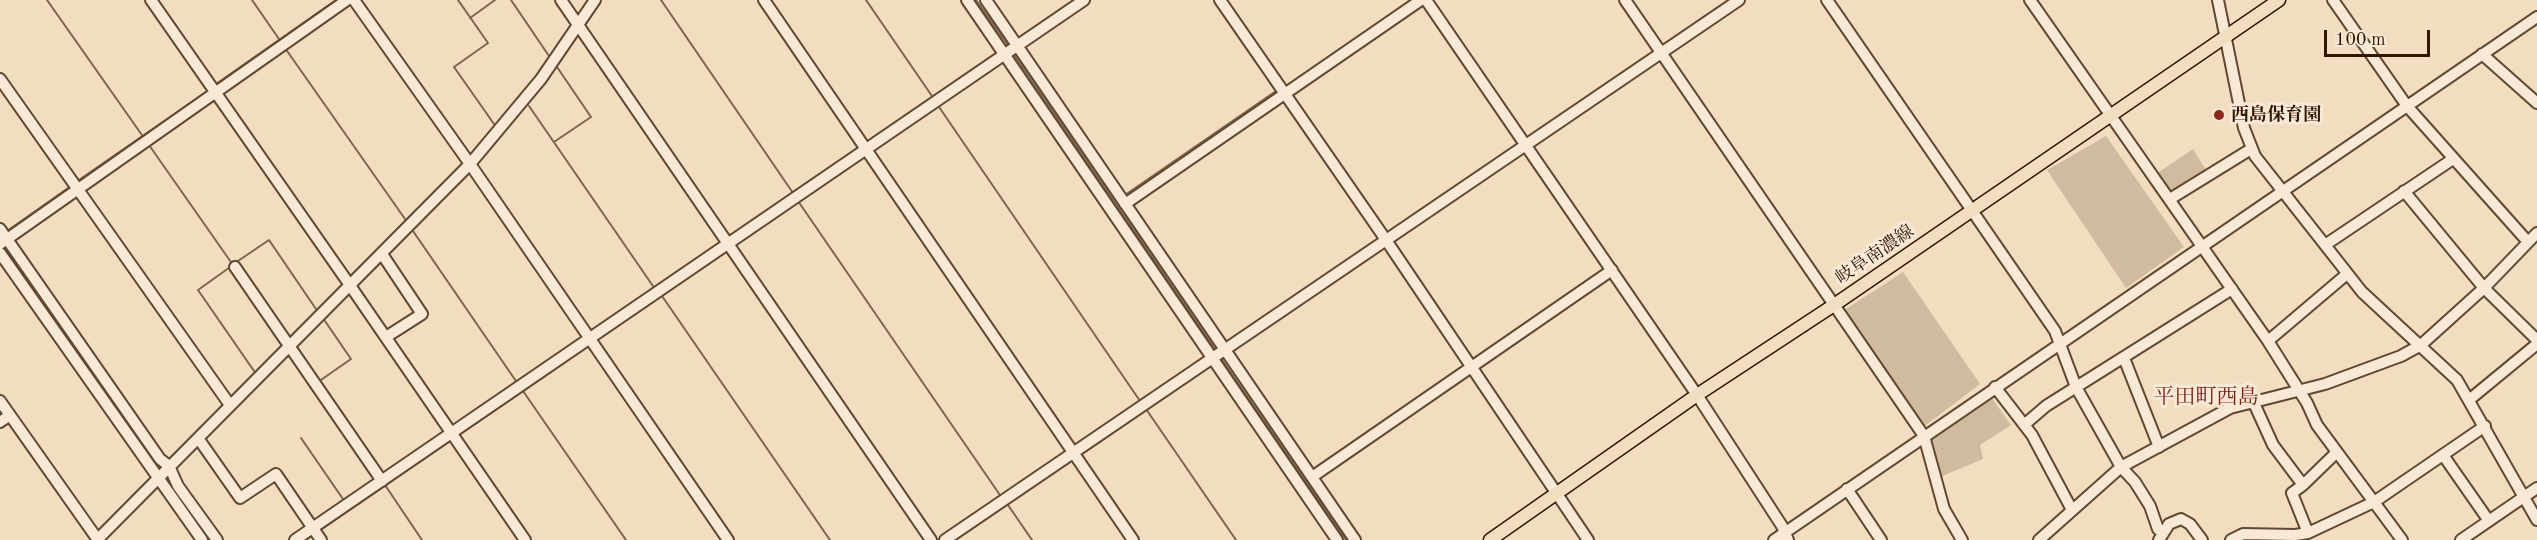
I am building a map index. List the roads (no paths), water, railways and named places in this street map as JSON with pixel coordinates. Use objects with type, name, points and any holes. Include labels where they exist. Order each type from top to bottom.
[{"type":"main road","name":"岐阜南濃線","points":[[1490,540],[1697,395],[1834,305],[2279,0]]},
{"type":"street","points":[[151,0],[351,285],[525,540]]},
{"type":"street","points":[[4,241],[347,0]]},
{"type":"street","points":[[354,0],[470,164],[728,540]]},
{"type":"street","points":[[561,0],[931,540]]},
{"type":"street","points":[[0,401],[97,540],[470,164],[520,106],[595,0]]},
{"type":"street","points":[[764,0],[1133,540]]},
{"type":"street","points":[[967,0],[1011,50],[1122,199],[1337,540]]},
{"type":"street","points":[[986,0],[1011,50],[1218,353],[1312,477],[1355,540]]},
{"type":"street","points":[[295,540],[1084,0]]},
{"type":"street","points":[[1220,0],[1386,240],[1588,540]]},
{"type":"street","points":[[1122,199],[1286,94],[1421,0]]},
{"type":"street","points":[[1426,0],[1697,395],[1787,536]]},
{"type":"street","points":[[1625,0],[1924,436],[1944,509],[1962,540]]},
{"type":"street","points":[[945,540],[1740,0]]},
{"type":"street","points":[[1827,0],[2061,343],[2076,387],[2121,467],[2135,482],[2150,506],[2161,536]]},
{"type":"street","points":[[2030,0],[2268,341],[2300,392],[2317,425],[2402,540]]},
{"type":"street","points":[[2218,0],[2244,128],[2251,149],[2347,274],[2371,300],[2457,380],[2537,520]]},
{"type":"street","points":[[2333,0],[2407,106],[2528,242]]},
{"type":"street","points":[[1774,540],[1787,536],[1848,489],[1924,436],[2537,17]]},
{"type":"street","points":[[2482,54],[2537,104]]},
{"type":"street","points":[[0,79],[230,405]]},
{"type":"street","points":[[2170,199],[2251,149]]},
{"type":"street","points":[[2325,245],[2453,159]]},
{"type":"street","points":[[2404,191],[2484,288],[2537,342],[2469,400]]},
{"type":"street","points":[[0,229],[4,241],[160,459],[163,472],[178,486],[217,540]]},
{"type":"street","points":[[2039,540],[2121,467],[2229,408],[2300,392],[2363,371],[2401,356],[2421,345],[2484,288],[2537,233]]},
{"type":"street","points":[[0,253],[163,472],[202,540]]},
{"type":"street","points":[[382,254],[422,314],[386,337]]},
{"type":"street","points":[[236,267],[382,481]]},
{"type":"street","points":[[1312,477],[1612,270]]},
{"type":"street","points":[[2268,341],[2347,274]]},
{"type":"street","points":[[2024,425],[2046,406],[2232,289]]},
{"type":"street","points":[[2124,358],[2159,447]]},
{"type":"street","points":[[1995,387],[2032,435],[2072,510]]},
{"type":"street","points":[[2253,401],[2273,445],[2303,485]]},
{"type":"street","points":[[0,422],[10,415]]},
{"type":"street","points":[[2231,540],[2243,534],[2296,537],[2308,533],[2374,502],[2485,426]]},
{"type":"street","points":[[198,438],[240,498],[276,474],[321,540]]},
{"type":"street","points":[[2308,533],[2292,493],[2337,452]]},
{"type":"street","points":[[2443,455],[2489,521]]},
{"type":"street","points":[[2461,540],[2537,488]]},
{"type":"street","points":[[1848,489],[1881,540]]},
{"type":"street","points":[[2161,536],[2169,525],[2181,519],[2190,524],[2202,540]]},
{"type":"street","points":[[2476,530],[2483,540]]},
{"type":"waterway","points":[[47,0],[144,138]]},
{"type":"waterway","points":[[252,0],[279,39]]},
{"type":"waterway","points":[[216,84],[336,0]]},
{"type":"waterway","points":[[458,0],[488,43],[454,67],[494,124]]},
{"type":"waterway","points":[[470,18],[495,0]]},
{"type":"waterway","points":[[511,0],[549,56]]},
{"type":"waterway","points":[[661,0],[793,193]]},
{"type":"waterway","points":[[866,0],[934,99]]},
{"type":"waterway","points":[[976,0],[1009,47]]},
{"type":"waterway","points":[[285,48],[405,219]]},
{"type":"waterway","points":[[1012,52],[1217,352]]},
{"type":"waterway","points":[[554,142],[591,117],[557,67]]},
{"type":"waterway","points":[[76,182],[209,90]]},
{"type":"waterway","points":[[1125,195],[1276,91]]},
{"type":"waterway","points":[[937,104],[1140,401]]},
{"type":"waterway","points":[[529,106],[655,289]]},
{"type":"waterway","points":[[149,145],[233,265],[198,290],[254,371]]},
{"type":"waterway","points":[[7,231],[71,186]]},
{"type":"waterway","points":[[735,245],[814,191]]},
{"type":"waterway","points":[[798,201],[1002,498]]},
{"type":"waterway","points":[[413,231],[518,384]]},
{"type":"waterway","points":[[235,263],[269,240],[316,309]]},
{"type":"waterway","points":[[3,245],[73,343]]},
{"type":"waterway","points":[[595,341],[729,250]]},
{"type":"waterway","points":[[662,296],[830,540]]},
{"type":"waterway","points":[[318,382],[351,359],[325,321]]},
{"type":"waterway","points":[[459,435],[590,345]]},
{"type":"waterway","points":[[1220,357],[1346,540]]},
{"type":"waterway","points":[[523,391],[626,540]]},
{"type":"waterway","points":[[1146,409],[1236,540]]},
{"type":"waterway","points":[[1082,454],[1146,410]]},
{"type":"waterway","points":[[301,438],[345,502]]},
{"type":"waterway","points":[[319,531],[453,439]]},
{"type":"waterway","points":[[955,540],[1071,461]]},
{"type":"waterway","points":[[385,485],[422,540]]},
{"type":"waterway","points":[[1008,505],[1032,540]]},
{"type":"waterway","points":[[205,532],[210,540]]},
{"type":"waterway","points":[[305,540],[314,534]]},
{"type":"place","name":"西島保育園","points":[[2219,115]]},
{"type":"district","name":"平田町西島","points":[[2206,397]]}]
